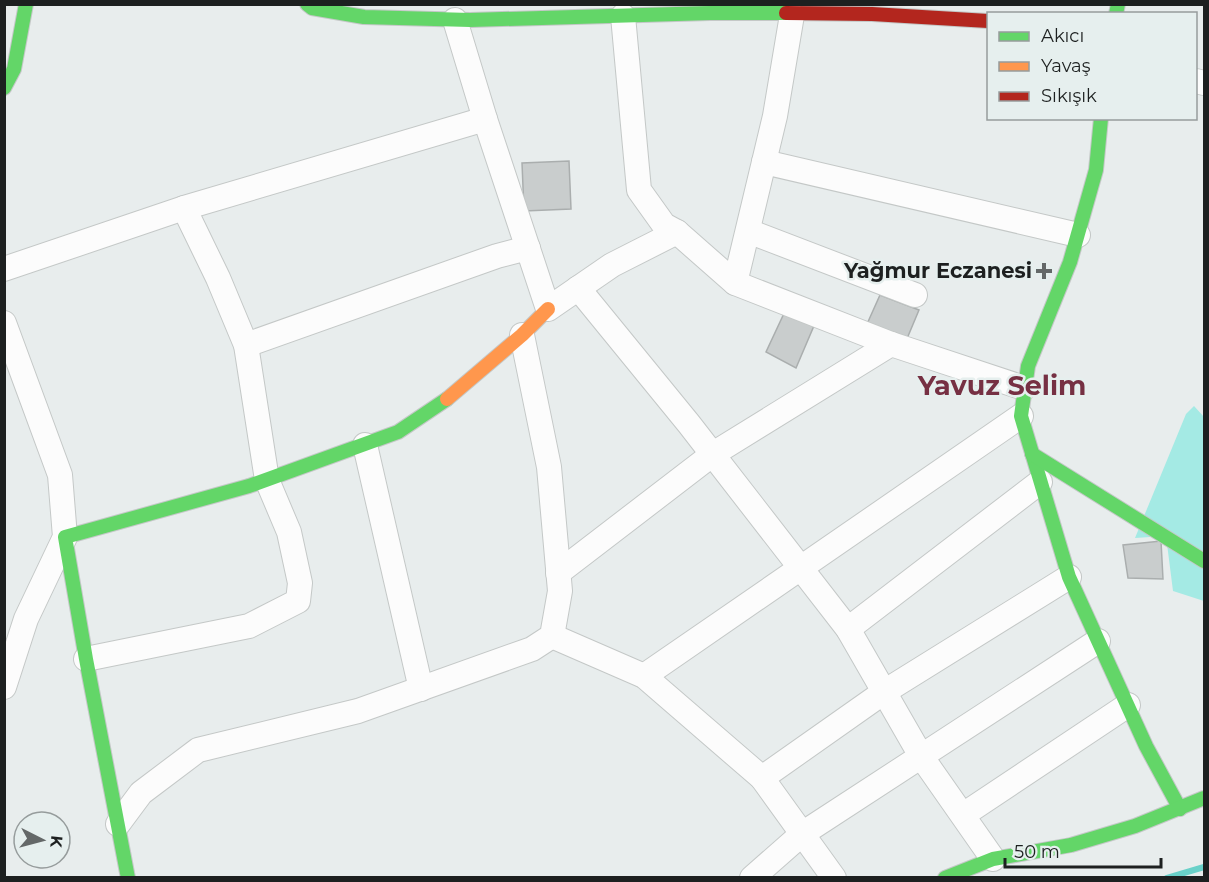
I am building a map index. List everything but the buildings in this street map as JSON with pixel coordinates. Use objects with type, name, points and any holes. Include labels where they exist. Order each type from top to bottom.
[{"type":"street","points":[[4,88],[14,69],[26,4]]},
{"type":"street","points":[[307,4],[312,8],[364,17],[455,20],[623,16],[710,9],[792,15],[921,11],[987,21]]},
{"type":"street","points":[[735,283],[775,116],[792,15]]},
{"type":"street","points":[[623,16],[639,190],[664,225],[677,232],[735,283],[891,344],[1024,388]]},
{"type":"street","points":[[455,20],[548,309]]},
{"type":"street","points":[[4,269],[184,208],[485,119]]},
{"type":"street","points":[[1101,120],[1096,170],[1070,262],[1028,366],[1022,416],[1069,577],[1146,746],[1180,809]]},
{"type":"street","points":[[764,162],[1078,235]]},
{"type":"street","points":[[86,659],[249,626],[298,601],[300,583],[289,532],[267,480],[246,345],[218,278],[184,208]]},
{"type":"street","points":[[748,231],[915,295]]},
{"type":"street","points":[[6,674],[27,619],[65,537],[267,480],[398,432],[446,400],[522,335],[548,309],[612,265],[677,232]]},
{"type":"street","points":[[246,345],[497,256],[528,248]]},
{"type":"street","points":[[578,288],[713,454],[848,629],[921,756],[993,860]]},
{"type":"street","points":[[4,323],[60,475],[65,537],[128,878]]},
{"type":"street","points":[[118,824],[141,793],[198,750],[358,711],[532,649],[552,636],[560,591],[549,467],[522,335]]},
{"type":"street","points":[[558,573],[713,454],[891,344]]},
{"type":"street","points":[[644,676],[1022,416]]},
{"type":"street","points":[[365,445],[421,689]]},
{"type":"street","points":[[1032,454],[1204,561]]},
{"type":"street","points":[[848,629],[1040,482]]},
{"type":"street","points":[[762,778],[884,692],[1069,577]]},
{"type":"street","points":[[552,636],[644,676],[762,778],[834,878]]},
{"type":"street","points":[[752,878],[802,834],[1098,641]]},
{"type":"street","points":[[963,815],[1128,705]]},
{"type":"street","points":[[945,878],[993,860],[1071,845],[1135,826],[1204,798]]},
{"type":"shaded area","points":[[1194,406],[1204,417],[1204,601],[1173,591],[1166,536],[1135,538],[1186,414]]},
{"type":"waterway","points":[[1167,878],[1204,867]]},
{"type":"traffic: fast","points":[[4,88],[14,69],[26,4]]},
{"type":"traffic: fast","points":[[307,4],[312,8],[364,17],[470,20],[786,13]]},
{"type":"traffic: fast","points":[[1116,12],[1118,4]]},
{"type":"traffic: fast","points":[[1101,120],[1096,170],[1070,262],[1028,366],[1021,416],[1069,577],[1146,746],[1180,809]]},
{"type":"traffic: fast","points":[[128,878],[65,537],[249,486],[398,432],[447,399]]},
{"type":"traffic: fast","points":[[1032,454],[1204,561]]},
{"type":"traffic: fast","points":[[945,878],[993,859],[1071,845],[1135,826],[1204,798]]},
{"type":"traffic: slow","points":[[447,399],[522,335],[548,309]]},
{"type":"traffic: jam","points":[[786,13],[872,14],[987,21]]},
{"type":"place","name":"Yağmur Eczanesi","points":[[1044,271]]},
{"type":"district","name":"Yavuz Selim","points":[[1002,386]]}]
